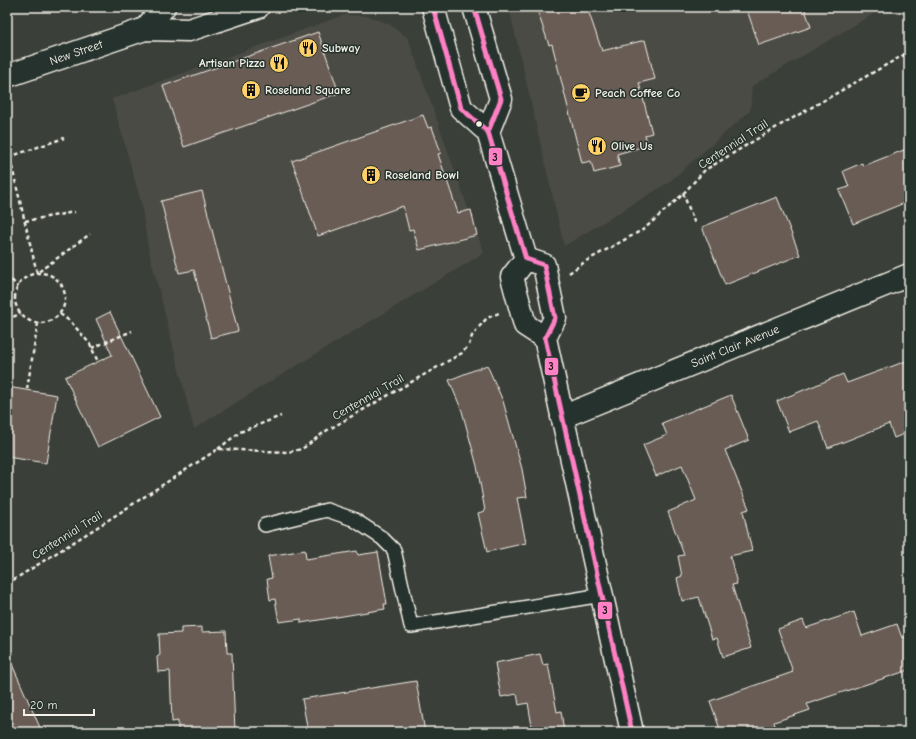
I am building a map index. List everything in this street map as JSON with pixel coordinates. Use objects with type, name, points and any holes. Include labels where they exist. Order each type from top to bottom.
[{"type":"main road","name":"New Street","points":[[144,29],[164,7]]},
{"type":"main road","name":"New Street","points":[[7,76],[144,29],[189,30],[258,7]]},
{"type":"main road","points":[[433,7],[461,108],[488,132],[526,259]]},
{"type":"main road","points":[[474,7],[501,99],[488,132]]},
{"type":"main road","points":[[526,259],[512,277],[525,325],[545,338]]},
{"type":"main road","points":[[526,259],[544,265],[555,318],[545,338],[632,732]]},
{"type":"main road","name":"Saint Clair Avenue","points":[[562,417],[909,275]]},
{"type":"lane","points":[[265,525],[327,510],[352,519],[382,538],[394,550],[411,626],[602,595]]},
{"type":"path","name":"Centennial Trail","points":[[568,274],[586,261],[644,230],[705,170],[909,52]]},
{"type":"path","points":[[9,156],[64,138]]},
{"type":"path","points":[[7,147],[37,273]]},
{"type":"path","points":[[683,193],[695,224]]},
{"type":"path","points":[[25,221],[75,212]]},
{"type":"path","points":[[37,273],[90,234]]},
{"type":"path","points":[[46,273],[53,276],[60,282],[64,290],[64,306],[60,314],[53,320],[46,323],[30,321],[24,317],[16,303],[18,287],[23,280],[30,275],[46,273]]},
{"type":"path","points":[[7,275],[18,287]]},
{"type":"path","name":"Centennial Trail","points":[[218,450],[288,452],[302,450],[326,431],[462,353],[469,345],[472,336],[487,318],[503,311]]},
{"type":"path","points":[[7,320],[21,313]]},
{"type":"path","points":[[60,314],[71,322],[90,344],[98,362]]},
{"type":"path","points":[[27,389],[38,323]]},
{"type":"path","points":[[92,348],[132,331]]},
{"type":"path","name":"Centennial Trail","points":[[7,584],[218,450],[240,432],[280,416]]},
{"type":"shaded area","points":[[509,7],[885,7],[752,86],[750,111],[668,183],[564,246]]},
{"type":"shaded area","points":[[344,15],[367,16],[389,24],[408,38],[484,253],[194,429],[148,247],[141,202],[112,99]]},
{"type":"building","points":[[536,7],[587,7],[602,51],[645,40],[655,79],[639,83],[652,133],[645,135],[648,145],[617,154],[620,166],[594,173],[591,161],[582,163],[552,44],[549,45]]},
{"type":"building","points":[[746,7],[804,7],[811,27],[759,45]]},
{"type":"building","name":"Roseland Square","points":[[318,32],[339,93],[184,147],[163,86]]},
{"type":"building","name":"Roseland Bowl","points":[[423,115],[428,128],[432,127],[441,153],[438,154],[458,213],[471,210],[477,235],[419,250],[413,229],[409,230],[403,206],[318,236],[292,161]]},
{"type":"building","points":[[909,148],[909,201],[853,224],[839,190],[849,187],[843,171],[862,163],[863,166]]},
{"type":"building","points":[[202,191],[238,331],[211,338],[194,270],[179,273],[161,201]]},
{"type":"building","points":[[777,197],[800,255],[725,285],[702,227]]},
{"type":"building","points":[[110,312],[160,417],[98,447],[65,377],[112,355],[96,319]]},
{"type":"building","points":[[909,360],[909,432],[894,438],[889,424],[828,448],[818,421],[789,432],[777,401],[843,374],[847,383]]},
{"type":"building","points":[[487,365],[503,401],[522,469],[527,497],[517,498],[526,543],[487,552],[478,513],[485,511],[477,466],[462,411],[449,380]]},
{"type":"building","points":[[7,387],[57,395],[46,463],[7,457]]},
{"type":"building","points":[[731,395],[749,440],[725,450],[749,509],[743,511],[752,551],[730,556],[737,584],[732,585],[751,648],[723,657],[717,638],[712,639],[699,597],[682,601],[677,578],[682,576],[678,556],[684,555],[668,512],[696,500],[682,465],[656,476],[643,445],[667,435],[662,423]]},
{"type":"building","points":[[305,550],[306,559],[357,551],[358,555],[378,552],[387,604],[384,604],[385,609],[301,623],[301,619],[279,622],[275,599],[270,600],[267,579],[272,578],[268,556]]},
{"type":"building","points":[[854,612],[862,636],[897,624],[902,638],[909,636],[909,670],[807,704],[810,710],[774,722],[775,726],[759,732],[721,732],[710,701],[793,672],[778,629],[803,620],[806,628]]},
{"type":"building","points":[[202,627],[202,632],[226,631],[227,653],[232,653],[235,732],[178,732],[178,721],[172,722],[170,671],[158,672],[157,657],[160,655],[159,634],[181,633],[181,628]]},
{"type":"building","points":[[7,653],[42,732],[7,732]]},
{"type":"building","points":[[540,654],[543,665],[548,664],[557,712],[561,711],[564,732],[533,732],[528,703],[519,705],[517,694],[501,697],[495,663]]},
{"type":"building","points":[[416,681],[425,732],[308,732],[302,699]]},
{"type":"transit line","name":"3","points":[[433,7],[461,108],[488,132],[526,259]]},
{"type":"transit line","name":"3","points":[[474,7],[501,99],[488,132]]},
{"type":"transit line","name":"3","points":[[526,259],[544,265],[555,318],[545,338],[632,732]]},
{"type":"place","name":"Subway","points":[[308,48]]},
{"type":"place","name":"Artisan Pizza","points":[[279,63]]},
{"type":"place","name":"Roseland Square","points":[[251,90]]},
{"type":"place","name":"Peach Coffee Co","points":[[581,93]]},
{"type":"place","name":"Olive Us","points":[[597,146]]},
{"type":"place","name":"Roseland Bowl","points":[[371,175]]}]
